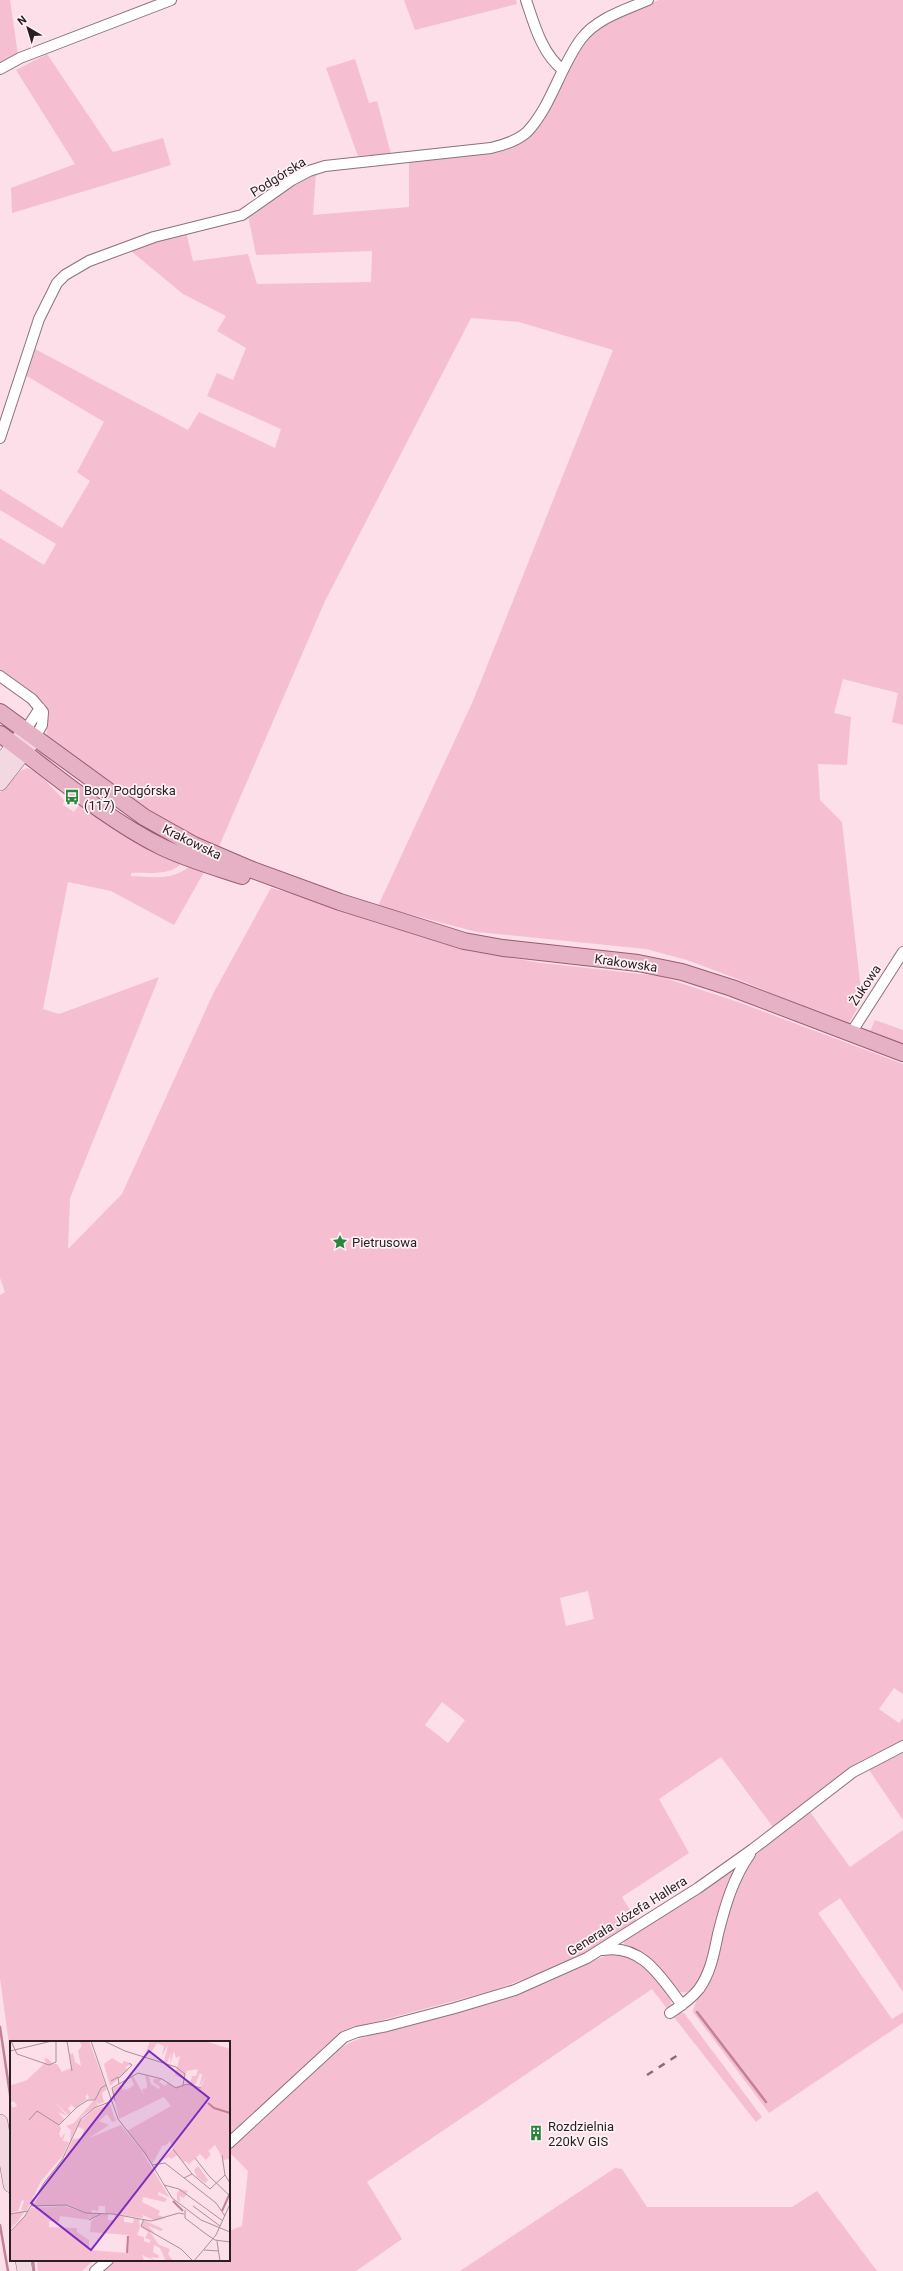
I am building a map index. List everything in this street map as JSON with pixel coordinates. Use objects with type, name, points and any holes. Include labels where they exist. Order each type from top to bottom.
[{"type":"main road","name":"Krakowska","points":[[0,712],[121,802],[165,830],[218,856],[340,902],[458,939],[490,946],[638,963],[682,972],[903,1053]]},
{"type":"main road","name":"Krakowska","points":[[0,734],[13,747],[118,821],[161,846],[256,881],[340,902]]},
{"type":"main road","points":[[1,762],[13,747],[30,735]]},
{"type":"main road","points":[[0,783],[13,747]]},
{"type":"main road","points":[[0,2122],[10,2179]]},
{"type":"main road","points":[[23,2261],[24,2271]]},
{"type":"street","points":[[0,69],[20,58],[171,0]]},
{"type":"street","points":[[526,0],[543,45],[557,65],[563,70]]},
{"type":"street","name":"Podgórska","points":[[0,438],[39,319],[57,283],[76,267],[154,237],[242,215],[292,180],[309,171],[325,166],[491,148],[504,145],[527,132],[538,116],[581,39],[595,25],[648,0]]},
{"type":"street","points":[[0,676],[32,699],[40,708],[30,735]]},
{"type":"street","name":"Żukowa","points":[[851,1033],[903,952]]},
{"type":"street","name":"Generała Józefa Hallera","points":[[230,2141],[344,2037],[363,2030],[387,2026],[515,1990],[553,1975],[602,1950],[656,1913],[698,1888],[754,1849],[853,1772],[903,1746]]},
{"type":"street","points":[[670,2013],[695,1994],[705,1979],[710,1967],[733,1885],[743,1864],[754,1849]]},
{"type":"street","points":[[602,1950],[619,1949],[640,1956],[649,1963],[682,2005]]},
{"type":"street","points":[[95,2271],[107,2261]]},
{"type":"shaded area","points":[[0,0],[10,0],[18,55],[0,64]]},
{"type":"shaded area","points":[[404,0],[516,0],[517,4],[415,30]]},
{"type":"shaded area","points":[[659,0],[903,0],[903,725],[892,722],[898,693],[843,679],[834,713],[851,717],[847,765],[818,764],[820,800],[842,822],[862,1000],[848,1025],[735,978],[687,960],[646,949],[477,932],[378,906],[473,701],[613,350],[519,322],[471,318],[325,601],[217,851],[158,819],[49,741],[47,734],[47,713],[45,708],[34,696],[0,672],[0,538],[44,565],[56,544],[0,510],[0,489],[62,528],[90,481],[77,472],[104,422],[25,375],[33,348],[188,430],[199,412],[275,448],[281,429],[207,396],[217,373],[233,380],[246,348],[217,331],[226,316],[183,294],[131,251],[150,242],[186,232],[193,261],[248,254],[257,284],[371,282],[372,251],[256,255],[248,215],[255,212],[316,172],[313,215],[409,207],[409,158],[516,144],[569,62],[596,27]]},
{"type":"shaded area","points":[[47,54],[113,152],[163,138],[171,165],[12,213],[11,188],[75,164],[16,70]]},
{"type":"shaded area","points":[[355,59],[369,103],[377,101],[391,154],[358,156],[326,68]]},
{"type":"shaded area","points":[[27,768],[37,772],[64,800],[63,805],[74,812],[80,804],[183,861],[179,866],[166,872],[131,873],[131,876],[163,877],[178,874],[191,865],[207,867],[174,925],[111,891],[68,882],[43,1009],[59,1014],[159,977],[70,1198],[68,1249],[122,1194],[213,994],[271,888],[351,910],[372,921],[469,951],[542,963],[659,976],[741,1003],[903,1064],[903,1694],[894,1688],[879,1709],[899,1723],[903,1718],[903,1740],[859,1762],[773,1827],[721,1757],[659,1799],[689,1853],[622,1897],[638,1923],[588,1952],[540,1973],[495,1990],[360,2026],[339,2035],[324,2047],[230,2137],[230,2041],[10,2041],[10,2052],[0,1978],[0,1295],[5,1292],[0,1278],[0,793],[13,776],[15,777],[20,771]],"holes":[[[588,1591],[594,1619],[566,1626],[560,1598]],[[442,1702],[465,1720],[448,1743],[425,1725]]]},
{"type":"shaded area","points":[[875,1020],[903,1030],[903,1044],[870,1031]]},
{"type":"shaded area","points":[[903,1753],[903,1820],[869,1770]]},
{"type":"shaded area","points":[[810,1812],[850,1867],[903,1830],[903,1992],[840,1898],[818,1913],[892,2019],[903,2012],[903,2023],[769,2113],[693,2012],[694,2006],[714,1973],[734,1893],[747,1867],[755,1856],[768,1844]]},
{"type":"shaded area","points":[[738,1862],[721,1902],[708,1958],[702,1974],[695,1986],[686,1992],[676,1990],[663,1971],[654,1962],[638,1951],[625,1945],[623,1941],[625,1937]]},
{"type":"shaded area","points":[[613,1954],[632,1958],[640,1962],[656,1978],[666,1991],[672,2003],[672,2007],[668,2010],[652,1989],[367,2182],[402,2239],[356,2271],[103,2271],[114,2261],[230,2261],[230,2231],[242,2226],[248,2171],[230,2153],[230,2148],[333,2053],[353,2042],[373,2034],[445,2016],[532,1988]]},
{"type":"shaded area","points":[[678,2013],[684,2013],[762,2117],[756,2122],[673,2016]]},
{"type":"shaded area","points":[[615,2168],[622,2169],[647,2207],[792,2207],[817,2191],[877,2271],[460,2271]]},
{"type":"shaded area","points":[[37,2261],[93,2261],[82,2271],[38,2271]]},
{"type":"waterway","points":[[697,2012],[766,2102]]},
{"type":"waterway","points":[[0,2027],[10,2094]]},
{"type":"waterway","points":[[0,2225],[8,2271]]},
{"type":"waterway","points":[[33,2261],[34,2271]]},
{"type":"railway","points":[[647,2075],[678,2055]]},
{"type":"place","name":"Bory Podgórska (117)","points":[[72,797]]},
{"type":"place","name":"Pietrusowa","points":[[340,1242]]},
{"type":"place","name":"Rozdzielnia 220kV GIS","points":[[536,2133]]}]
